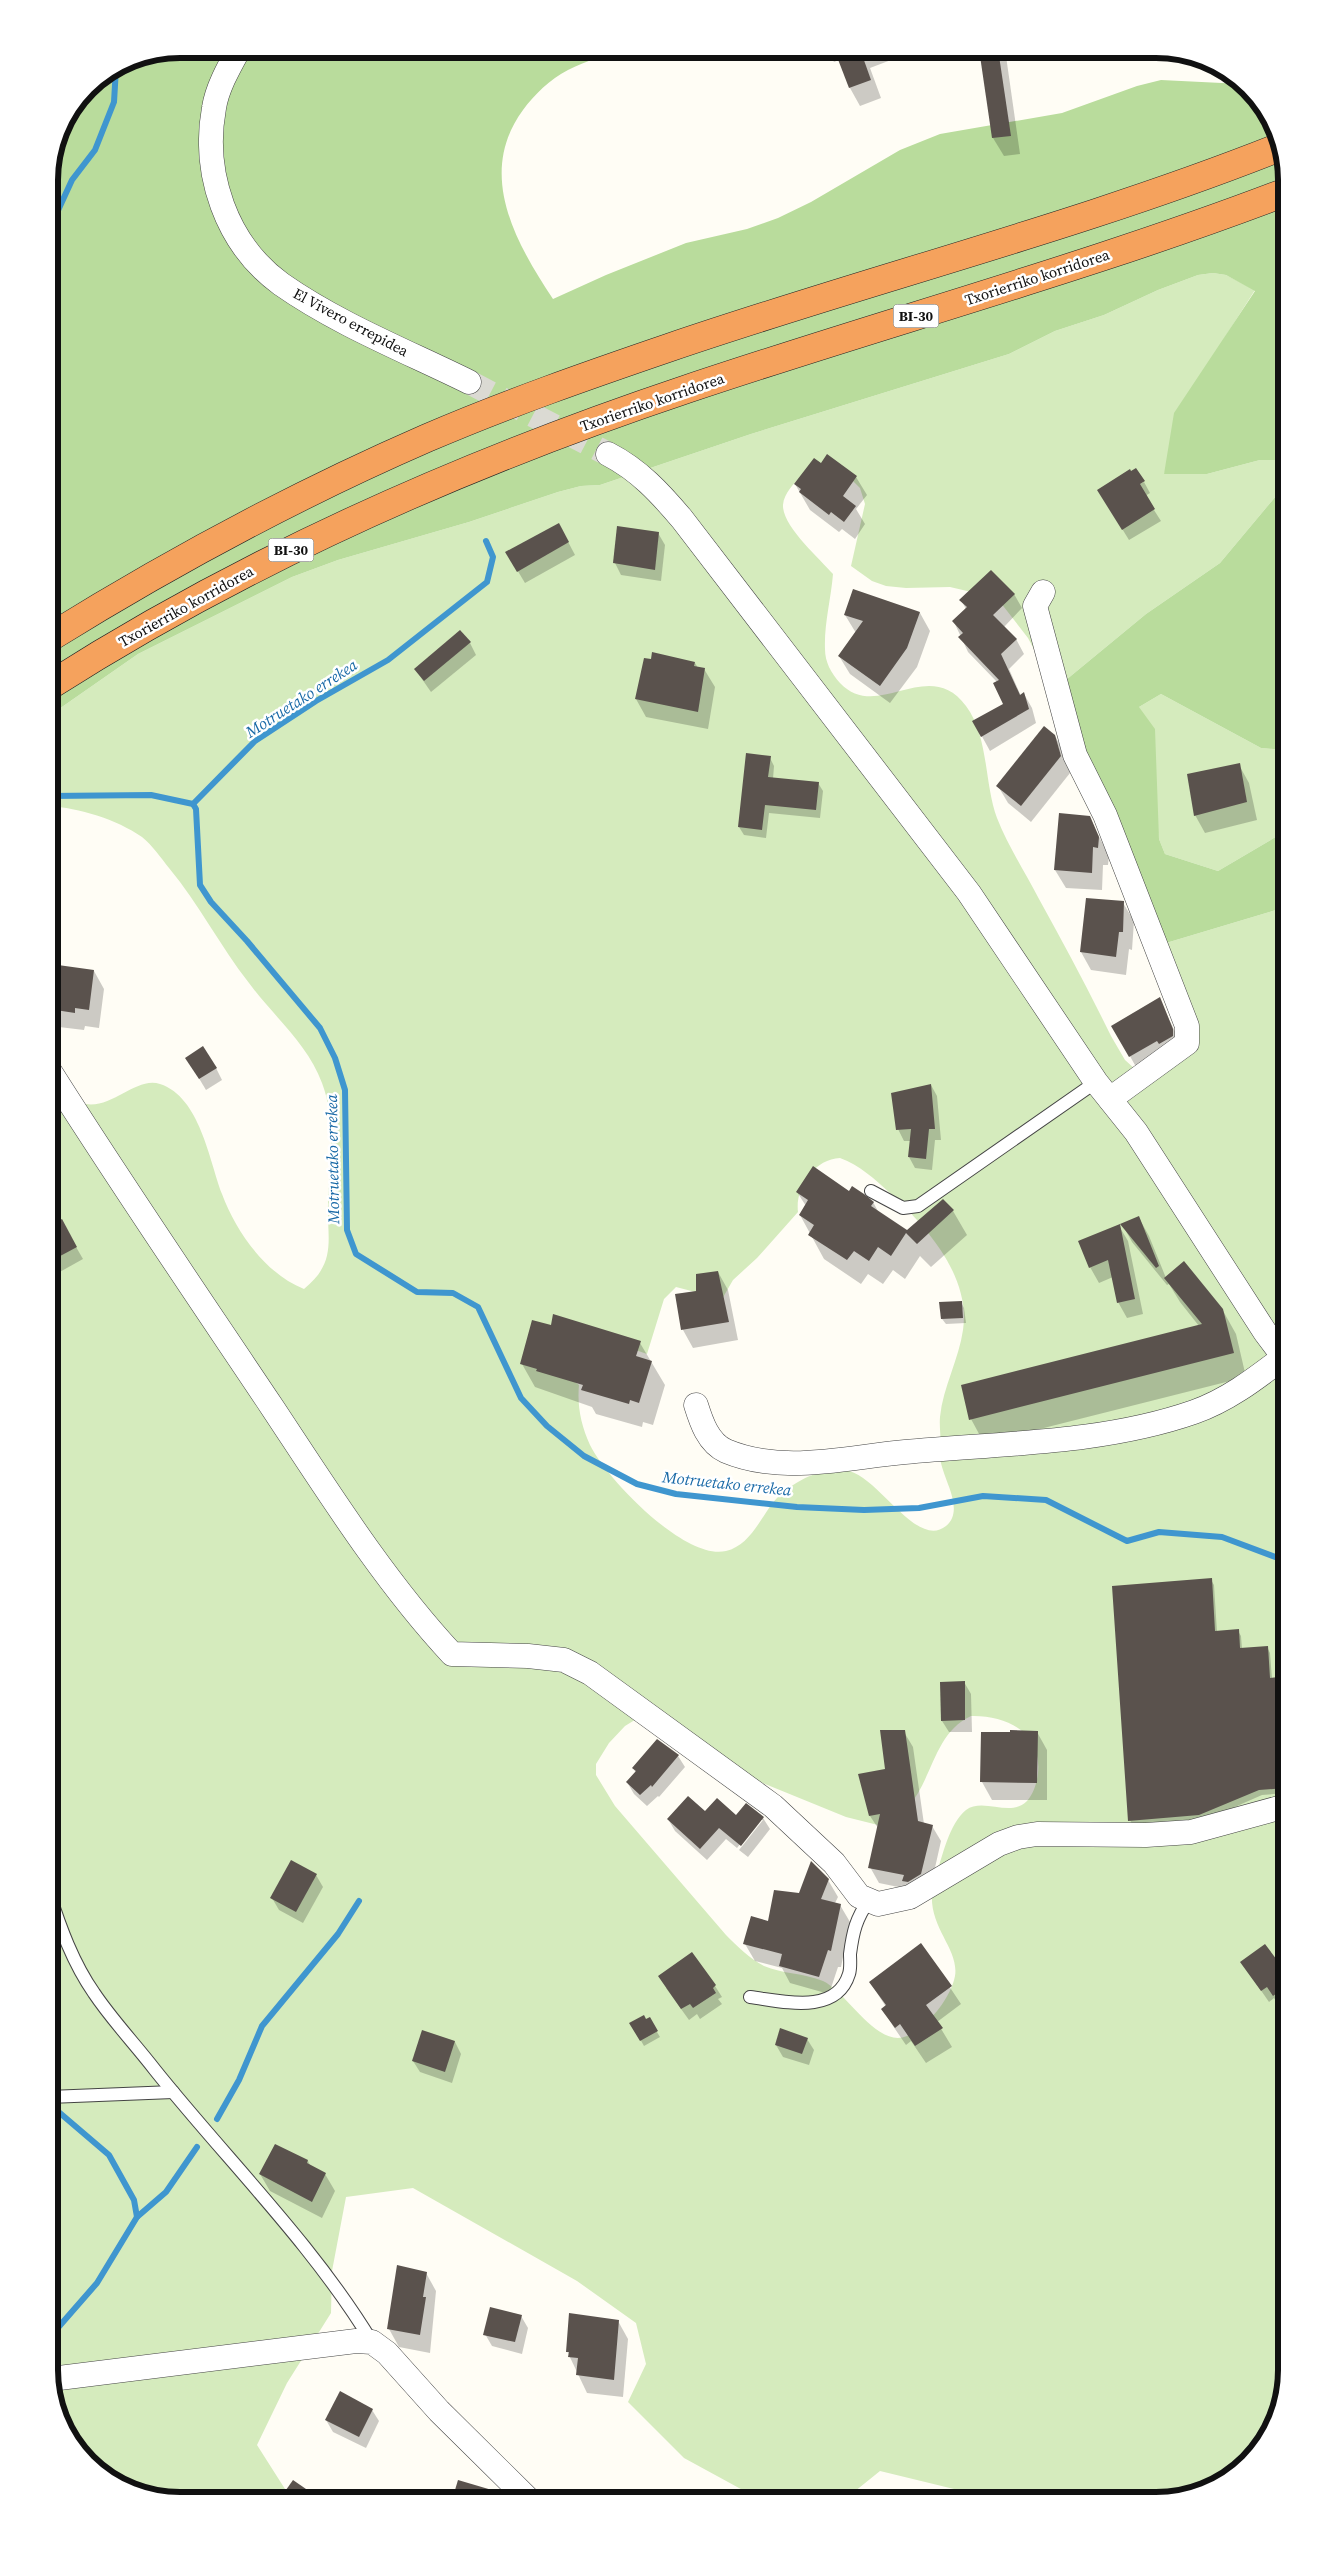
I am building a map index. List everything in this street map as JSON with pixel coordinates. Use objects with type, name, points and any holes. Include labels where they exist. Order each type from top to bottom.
[{"type":"highway","name":"BI-30","points":[[58,633],[228,535],[293,500],[428,438],[530,397],[672,346],[1089,214],[1273,148]]},
{"type":"highway","name":"Txorierriko korridorea","points":[[58,681],[170,613],[269,561],[356,518],[492,461],[687,389],[1139,244],[1278,195]]},
{"type":"street","name":"El Vivero errepidea","points":[[234,58],[226,73],[214,107],[210,145],[214,180],[226,216],[246,251],[279,283],[320,309],[469,382]]},
{"type":"street","points":[[608,454],[629,465],[642,476],[682,519],[969,894],[1103,1091],[1136,1132],[1264,1332],[1278,1350]]},
{"type":"street","points":[[1043,592],[1035,606],[1075,755],[1105,815],[1188,1026],[1187,1043],[1103,1091]]},
{"type":"street","points":[[58,1084],[107,1161],[349,1522],[432,1633],[452,1654],[528,1656],[564,1660],[590,1673],[773,1806],[834,1863],[859,1896],[878,1904],[910,1897],[999,1844],[1018,1837],[1038,1834],[1146,1835],[1191,1832],[1278,1808]]},
{"type":"street","points":[[696,1405],[704,1429],[723,1450],[754,1461],[832,1463],[903,1452],[997,1445],[1106,1433],[1155,1424],[1195,1411],[1235,1394],[1278,1364]]},
{"type":"street","points":[[58,2377],[356,2341],[372,2342],[388,2353],[439,2411],[520,2491]]},
{"type":"lane","points":[[871,1191],[903,1208],[918,1206],[1103,1091]]},
{"type":"lane","points":[[750,1996],[802,2003],[822,2002],[840,1990],[849,1973],[857,1918],[869,1900]]},
{"type":"lane","points":[[58,1920],[93,1993],[173,2092],[287,2226],[357,2318],[372,2342]]},
{"type":"lane","points":[[58,2097],[173,2092]]},
{"type":"green space","points":[[172,58],[598,58],[568,70],[537,93],[527,104],[509,134],[503,159],[502,183],[507,208],[515,231],[526,255],[553,299],[606,275],[686,243],[747,229],[778,218],[811,202],[900,150],[940,134],[1062,113],[1137,86],[1161,80],[1231,83],[1252,105],[1268,133],[1275,156],[1278,180],[1278,460],[1260,460],[1207,474],[1164,474],[1174,413],[1255,291],[1226,275],[1213,273],[1198,275],[1158,290],[1104,315],[1055,331],[1009,354],[751,434],[600,485],[581,486],[558,492],[469,522],[338,560],[292,577],[138,654],[58,710],[58,172],[67,133],[78,112],[93,93],[126,70],[148,62]]},
{"type":"green space","points":[[1213,273],[1226,275],[1255,290],[1225,337],[1164,474],[1207,474],[1260,460],[1278,460],[1278,494],[1220,563],[1146,614],[1055,689],[1028,638],[997,598],[950,587],[906,588],[886,586],[872,581],[851,566],[865,504],[860,488],[847,475],[802,476],[787,492],[783,505],[784,513],[795,532],[833,574],[825,654],[829,667],[840,683],[855,693],[870,696],[919,687],[936,687],[951,692],[966,706],[979,732],[993,804],[1001,828],[1111,1036],[1125,1060],[1135,1069],[1181,1042],[1156,946],[1278,909],[1278,2370],[1273,2401],[1265,2423],[1247,2450],[1230,2466],[1202,2482],[1179,2489],[1156,2492],[983,2492],[954,2489],[880,2471],[854,2492],[746,2492],[684,2458],[628,2402],[646,2364],[636,2323],[577,2281],[413,2188],[346,2197],[332,2271],[331,2313],[287,2383],[257,2445],[286,2491],[172,2491],[140,2485],[126,2479],[99,2461],[78,2437],[70,2423],[62,2401],[58,2377],[58,1081],[81,1103],[92,1104],[102,1103],[141,1085],[151,1083],[160,1084],[174,1091],[185,1102],[194,1116],[201,1131],[222,1194],[235,1223],[244,1237],[277,1273],[304,1289],[322,1270],[328,1250],[331,1128],[327,1098],[316,1069],[308,1056],[238,969],[190,896],[153,848],[142,837],[121,825],[85,812],[58,807],[58,710],[138,654],[292,577],[338,560],[469,522],[558,492],[581,486],[600,485],[751,434],[1009,354],[1055,331],[1104,315],[1158,290],[1198,275]],"holes":[[[840,1158],[854,1164],[890,1193],[918,1221],[943,1254],[960,1290],[964,1310],[963,1330],[944,1395],[940,1422],[940,1454],[943,1472],[953,1501],[952,1519],[946,1526],[934,1531],[922,1528],[858,1475],[845,1470],[825,1471],[804,1478],[786,1490],[771,1505],[747,1539],[741,1544],[726,1551],[709,1551],[669,1531],[629,1496],[612,1477],[587,1438],[579,1408],[579,1385],[559,1370],[610,1341],[647,1354],[664,1299],[676,1287],[722,1299],[733,1280],[757,1258],[798,1212],[798,1203],[803,1185],[814,1169],[822,1163]],[[971,1716],[1009,1723],[1020,1729],[1028,1737],[1038,1759],[1037,1780],[1029,1798],[1020,1806],[1013,1808],[973,1807],[966,1810],[955,1823],[944,1849],[932,1892],[932,1906],[952,1954],[955,1976],[951,1989],[935,2014],[912,2034],[896,2038],[874,2027],[842,1996],[823,1981],[771,1969],[744,1952],[726,1935],[615,1806],[596,1775],[596,1764],[609,1743],[625,1726],[638,1718],[743,1775],[846,1817],[878,1825],[898,1815],[908,1807],[916,1796],[941,1745],[949,1733]]]},
{"type":"green space","points":[[1278,494],[1278,749],[1261,748],[1161,694],[1139,707],[1155,729],[1159,839],[1165,854],[1218,871],[1278,836],[1278,909],[1156,946],[1055,689],[1146,614],[1220,563]]},
{"type":"green space","points":[[1161,694],[1261,748],[1278,749],[1278,836],[1218,871],[1165,854],[1159,839],[1139,707]]},
{"type":"building","points":[[837,58],[863,58],[871,80],[849,88]]},
{"type":"building","points":[[980,58],[999,58],[1011,136],[992,138]]},
{"type":"building","points":[[827,454],[857,476],[843,496],[856,506],[844,522],[831,512],[829,515],[799,492],[801,489],[794,484],[814,458],[821,463]]},
{"type":"building","points":[[1136,468],[1145,481],[1140,484],[1155,509],[1122,530],[1097,490],[1130,469],[1131,471]]},
{"type":"building","points":[[559,523],[569,542],[517,572],[505,552]]},
{"type":"building","points":[[617,526],[659,532],[655,570],[613,563]]},
{"type":"building","points":[[991,570],[1015,594],[993,615],[1017,639],[1001,654],[1020,695],[1024,692],[1029,709],[981,737],[972,721],[1003,704],[993,683],[999,680],[958,637],[963,633],[952,621],[967,607],[959,600]]},
{"type":"building","points":[[853,589],[920,612],[907,648],[880,686],[838,656],[863,621],[844,615]]},
{"type":"building","points":[[460,630],[471,642],[424,681],[414,669]]},
{"type":"building","points":[[652,652],[695,662],[694,666],[705,668],[698,712],[635,699],[644,658],[651,659]]},
{"type":"building","points":[[1044,726],[1055,735],[1061,756],[1021,806],[996,786]]},
{"type":"building","points":[[746,753],[771,756],[768,777],[819,782],[816,810],[765,805],[762,830],[738,827]]},
{"type":"building","points":[[1240,763],[1247,802],[1194,816],[1187,774]]},
{"type":"building","points":[[1059,813],[1090,816],[1099,837],[1098,848],[1093,847],[1092,873],[1054,870]]},
{"type":"building","points":[[1086,898],[1124,901],[1123,932],[1119,932],[1116,957],[1080,952]]},
{"type":"building","points":[[58,965],[94,970],[89,1010],[75,1008],[75,1013],[58,1010]]},
{"type":"building","points":[[1160,997],[1173,1029],[1173,1036],[1159,1044],[1157,1041],[1129,1057],[1111,1026]]},
{"type":"building","points":[[203,1046],[217,1068],[199,1079],[185,1058]]},
{"type":"building","points":[[931,1084],[935,1129],[929,1129],[926,1159],[908,1157],[911,1129],[896,1130],[891,1093]]},
{"type":"building","points":[[813,1166],[849,1191],[852,1186],[864,1194],[874,1202],[871,1206],[907,1230],[943,1199],[954,1210],[917,1244],[906,1233],[891,1256],[878,1247],[869,1261],[854,1251],[847,1260],[808,1235],[814,1225],[799,1215],[808,1200],[796,1192]]},
{"type":"building","points":[[1139,1216],[1159,1266],[1156,1268],[1120,1224]]},
{"type":"building","points":[[62,1219],[77,1247],[58,1257],[58,1221]]},
{"type":"building","points":[[1120,1224],[1135,1299],[1117,1303],[1108,1260],[1089,1268],[1078,1241]]},
{"type":"building","points":[[1184,1261],[1223,1309],[1234,1353],[969,1420],[961,1385],[1202,1324],[1164,1278]]},
{"type":"building","points":[[718,1271],[729,1322],[681,1330],[675,1294],[696,1291],[696,1274]]},
{"type":"building","points":[[962,1301],[963,1318],[941,1319],[939,1302]]},
{"type":"building","points":[[553,1314],[641,1341],[636,1356],[652,1361],[639,1403],[630,1400],[629,1404],[581,1390],[583,1385],[536,1371],[537,1369],[520,1364],[532,1320],[551,1325]]},
{"type":"building","points":[[1212,1578],[1215,1631],[1239,1629],[1240,1648],[1268,1646],[1270,1678],[1278,1677],[1278,1789],[1259,1790],[1199,1815],[1128,1821],[1112,1586]]},
{"type":"building","points":[[965,1681],[965,1720],[941,1721],[940,1682]]},
{"type":"building","points":[[880,1730],[905,1730],[918,1821],[933,1825],[921,1874],[908,1882],[902,1881],[904,1875],[868,1868],[880,1814],[869,1816],[858,1774],[885,1769]]},
{"type":"building","points":[[1010,1730],[1038,1731],[1037,1783],[980,1782],[981,1732],[1010,1732]]},
{"type":"building","points":[[657,1739],[679,1755],[652,1787],[651,1785],[640,1795],[626,1782],[636,1771],[632,1768]]},
{"type":"building","points":[[688,1796],[705,1811],[717,1798],[736,1815],[746,1803],[764,1817],[741,1846],[719,1828],[700,1849],[667,1819]]},
{"type":"building","points":[[291,1860],[317,1874],[296,1912],[270,1898]]},
{"type":"building","points":[[811,1861],[829,1879],[821,1899],[841,1904],[831,1951],[828,1950],[819,1977],[779,1966],[782,1954],[743,1944],[751,1916],[768,1921],[774,1890],[799,1893]]},
{"type":"building","points":[[921,1943],[952,1986],[926,2005],[943,2028],[915,2046],[900,2024],[895,2028],[881,2009],[886,2005],[869,1982]]},
{"type":"building","points":[[1265,1944],[1278,1961],[1278,1992],[1273,1996],[1267,1987],[1261,1991],[1240,1962]]},
{"type":"building","points":[[692,1952],[716,1985],[713,1988],[716,1993],[693,2008],[690,2004],[681,2009],[658,1976]]},
{"type":"building","points":[[644,2015],[646,2019],[650,2017],[658,2031],[640,2041],[629,2023]]},
{"type":"building","points":[[780,2028],[808,2038],[802,2054],[775,2045]]},
{"type":"building","points":[[422,2030],[455,2041],[445,2072],[412,2061]]},
{"type":"building","points":[[275,2144],[308,2160],[307,2163],[326,2173],[312,2202],[259,2174]]},
{"type":"building","points":[[397,2265],[427,2272],[423,2297],[426,2297],[420,2335],[387,2329]]},
{"type":"building","points":[[490,2307],[522,2315],[515,2342],[483,2335]]},
{"type":"building","points":[[569,2313],[619,2320],[614,2380],[576,2375],[578,2358],[568,2357],[569,2352],[566,2352]]},
{"type":"building","points":[[340,2391],[373,2409],[359,2437],[325,2420]]},
{"type":"building","points":[[293,2480],[306,2489],[304,2491],[285,2491]]},
{"type":"building","points":[[458,2480],[496,2491],[455,2491]]},
{"type":"waterway","points":[[58,210],[72,180],[95,150],[114,102],[116,76]]},
{"type":"waterway","name":"Motruetako errekea","points":[[486,541],[493,557],[487,582],[388,660],[316,701],[255,741],[193,804],[196,809],[200,885],[211,902],[247,941],[320,1028],[335,1058],[345,1090],[347,1230],[356,1254],[417,1292],[453,1293],[478,1307],[521,1398],[547,1426],[584,1456],[637,1484],[676,1494],[797,1507],[864,1510],[919,1508],[983,1496],[1046,1500],[1127,1541],[1159,1532],[1222,1537],[1278,1558]]},
{"type":"waterway","points":[[58,796],[151,795],[193,804]]},
{"type":"waterway","points":[[217,2119],[239,2080],[262,2026],[338,1934],[359,1901]]},
{"type":"waterway","points":[[58,2111],[109,2155],[134,2200],[137,2217],[97,2283],[58,2328]]},
{"type":"waterway","points":[[137,2217],[166,2192],[197,2147]]},
{"type":"tunnel","points":[[469,382],[608,454]]}]
